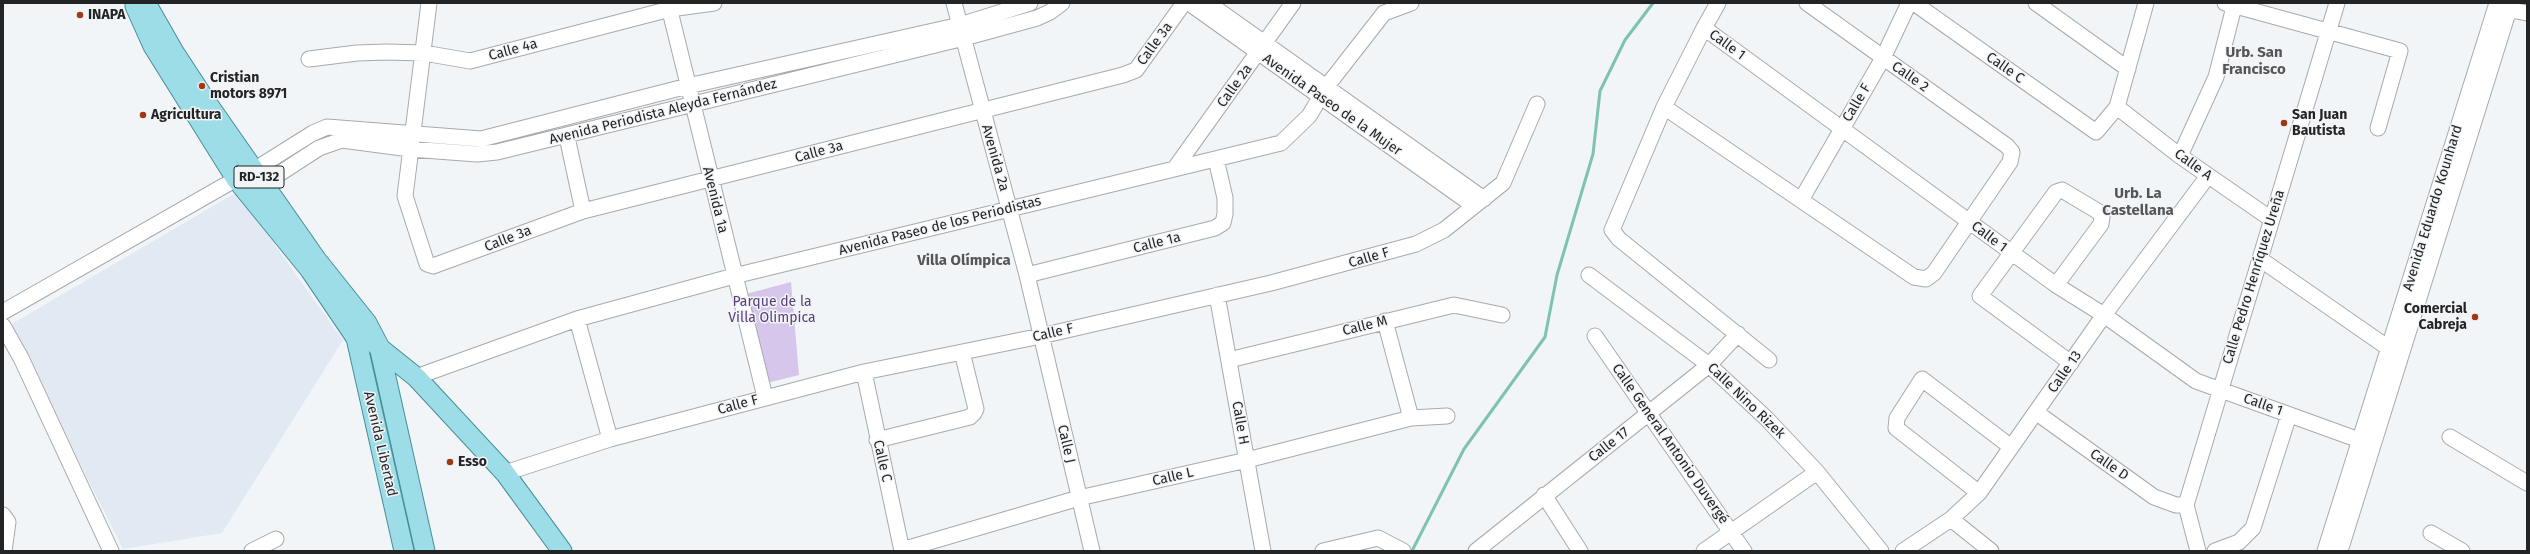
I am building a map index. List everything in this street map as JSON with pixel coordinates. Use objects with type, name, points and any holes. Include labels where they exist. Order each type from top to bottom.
[{"type":"main road","name":"RD-132","points":[[133,3],[154,46],[236,179],[310,270],[356,338]]},
{"type":"main road","name":"RD-132","points":[[146,3],[174,52],[316,260],[368,323],[378,346]]},
{"type":"main road","points":[[356,338],[378,346],[416,377],[505,473],[562,551]]},
{"type":"main road","name":"Avenida Libertad","points":[[356,338],[404,551]]},
{"type":"main road","name":"Avenida Libertad","points":[[378,346],[425,551]]},
{"type":"street","points":[[410,149],[414,133],[429,3]]},
{"type":"street","name":"Calle 4a","points":[[309,59],[357,53],[424,54],[470,61],[669,6],[714,3]]},
{"type":"street","name":"Avenida 2a","points":[[954,3],[981,110],[1010,209],[1041,336]]},
{"type":"street","name":"Avenida Periodista Aleyda Fernández","points":[[259,177],[319,148],[342,140],[410,149],[481,154],[567,136],[962,32],[1030,3]]},
{"type":"street","name":"Avenida Periodista Aleyda Fernández","points":[[259,177],[313,133],[327,127],[481,139],[688,86],[1037,18],[1050,12],[1062,3]]},
{"type":"street","name":"Calle 3a","points":[[410,149],[405,196],[427,264],[433,266],[583,211],[981,110],[1123,76],[1136,70],[1184,3]]},
{"type":"street","name":"Avenida Paseo de la Mujer","points":[[1189,3],[1262,48],[1479,203]]},
{"type":"street","name":"Avenida Paseo de la Mujer","points":[[1208,3],[1262,48]]},
{"type":"street","name":"Calle 2a","points":[[1175,168],[1293,3]]},
{"type":"street","name":"Avenida Paseo de los Periodistas","points":[[416,377],[577,319],[734,276],[1281,143],[1309,116],[1324,91],[1384,13],[1411,3]]},
{"type":"street","points":[[1704,28],[1718,3]]},
{"type":"street","name":"Calle 2","points":[[1807,3],[2007,146],[2012,152],[2010,162],[1968,221]]},
{"type":"street","name":"Calle F","points":[[1800,200],[1884,58],[1909,3]]},
{"type":"street","name":"Calle C","points":[[1914,3],[2096,132],[2118,107]]},
{"type":"street","points":[[2036,3],[2128,69]]},
{"type":"street","points":[[2118,107],[2146,3]]},
{"type":"street","name":"Calle Pedro Henríquez Ureña","points":[[2186,505],[2337,3]]},
{"type":"street","points":[[2180,156],[2216,77],[2231,4],[2400,51],[2378,128]]},
{"type":"street","points":[[2501,5],[2527,13]]},
{"type":"street","name":"Avenida Eduardo Kounhard","points":[[2340,551],[2367,443],[2501,5]]},
{"type":"street","name":"Avenida 1a","points":[[669,6],[710,180],[765,397]]},
{"type":"street","name":"Calle 1","points":[[1738,334],[1619,239],[1612,230],[1664,107],[1704,28],[2056,286],[2104,315],[2196,381],[2367,443]]},
{"type":"street","name":"Calle F","points":[[505,473],[610,439],[864,372],[1041,336],[1349,263],[1416,244],[1444,230],[1503,183],[1537,104]]},
{"type":"street","points":[[1664,107],[1914,277],[1926,279],[1934,273],[1968,221]]},
{"type":"street","name":"Calle A","points":[[2118,107],[2180,156],[2271,220]]},
{"type":"street","points":[[567,136],[583,211]]},
{"type":"street","name":"Calle 1a","points":[[1027,275],[1215,228],[1222,223],[1225,214],[1225,198],[1216,160]]},
{"type":"street","name":"Calle 13","points":[[1903,551],[1951,519],[1979,493],[2011,447],[2037,414],[2104,315],[2208,176]]},
{"type":"street","points":[[3,312],[236,179]]},
{"type":"street","points":[[2056,286],[2101,224],[2102,217],[2099,212],[2068,192],[2062,190],[2056,192],[1980,296],[2071,363]]},
{"type":"street","points":[[2260,258],[2395,352]]},
{"type":"street","name":"Calle Nino Rizek","points":[[1589,275],[1709,365],[1766,418],[1817,472],[1881,551]]},
{"type":"street","name":"Calle H","points":[[1217,295],[1263,551]]},
{"type":"street","name":"Calle M","points":[[1228,360],[1454,305],[1502,315]]},
{"type":"street","points":[[577,319],[610,439]]},
{"type":"street","points":[[1385,321],[1411,418]]},
{"type":"street","points":[[3,326],[21,358],[111,551]]},
{"type":"street","points":[[1738,334],[1769,360]]},
{"type":"street","name":"Calle 17","points":[[1476,551],[1544,495],[1709,365],[1738,334]]},
{"type":"street","name":"Calle J","points":[[1041,336],[1092,551]]},
{"type":"street","name":"Calle General Antonio Duvergé","points":[[1595,336],[1744,551]]},
{"type":"street","points":[[877,440],[970,417],[974,413],[976,409],[962,352]]},
{"type":"street","name":"Calle C","points":[[864,372],[877,440],[902,551]]},
{"type":"street","points":[[1979,493],[1896,428],[1897,418],[1922,379],[2011,447]]},
{"type":"street","name":"Calle D","points":[[2037,414],[2154,497],[2176,505],[2186,505]]},
{"type":"street","points":[[2216,551],[2239,542],[2253,528],[2289,415]]},
{"type":"street","name":"Calle L","points":[[902,551],[1079,498],[1247,460],[1411,418],[1446,416]]},
{"type":"street","points":[[2450,437],[2527,483]]},
{"type":"street","name":"Avenida Eduardo Kounhard","points":[[2325,551],[2367,443]]},
{"type":"street","points":[[1704,551],[1817,472]]},
{"type":"street","points":[[1544,495],[1580,551]]},
{"type":"street","points":[[2186,505],[2198,551]]},
{"type":"street","points":[[3,515],[8,522],[4,551]]},
{"type":"street","points":[[1951,519],[1991,551]]},
{"type":"street","points":[[2431,533],[2462,551]]},
{"type":"street","points":[[1323,551],[1371,539],[1383,539],[1403,551]]},
{"type":"street","points":[[252,551],[276,540]]},
{"type":"shaded area","points":[[237,192],[343,340],[222,533],[123,549],[10,325]]},
{"type":"green space","name":"Parque de la Villa Olimpica","points":[[791,282],[799,375],[767,383],[746,294]]},
{"type":"waterway","points":[[1412,551],[1464,449],[1545,337],[1557,275],[1593,154],[1600,91],[1625,40],[1653,3]]},
{"type":"place","name":"INAPA","points":[[80,15]]},
{"type":"place","name":"Cristian motors 8971","points":[[202,86]]},
{"type":"place","name":"Agricultura","points":[[143,115]]},
{"type":"place","name":"San Juan Bautista","points":[[2284,123]]},
{"type":"place","name":"Comercial Cabreja","points":[[2475,317]]},
{"type":"place","name":"Esso","points":[[450,462]]},
{"type":"district","name":"Urb. San Francisco","points":[[2254,62]]},
{"type":"district","name":"Urb. La Castellana","points":[[2138,202]]},
{"type":"district","name":"Villa Olímpica","points":[[964,261]]}]
